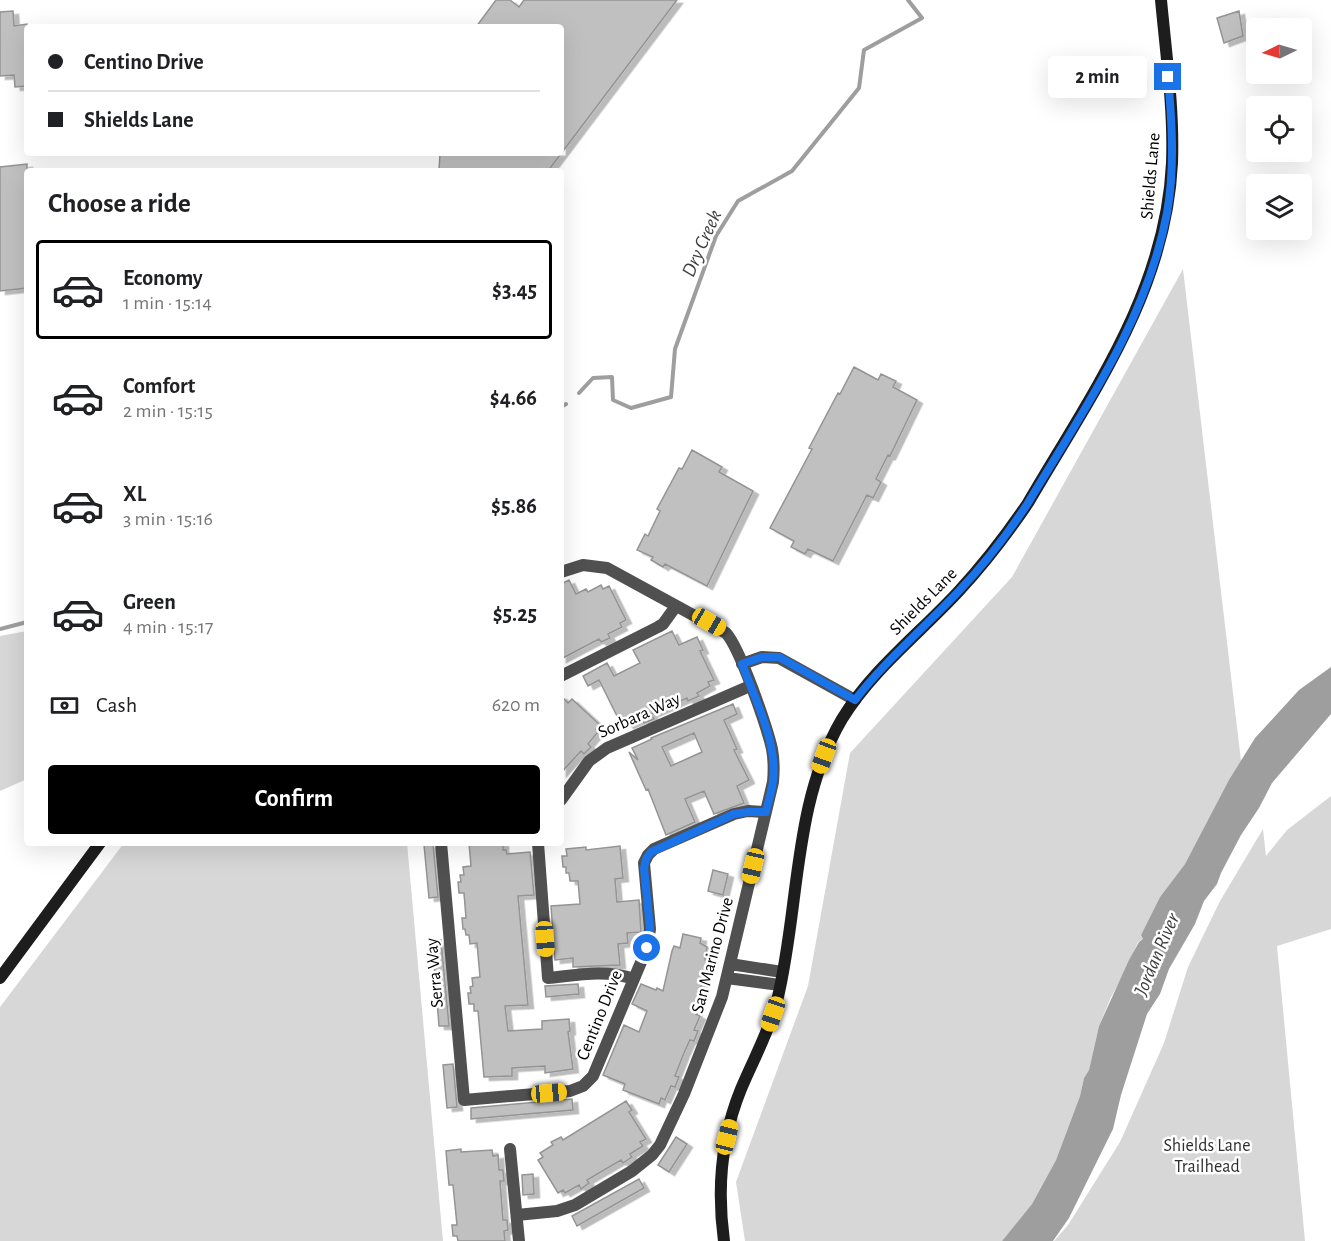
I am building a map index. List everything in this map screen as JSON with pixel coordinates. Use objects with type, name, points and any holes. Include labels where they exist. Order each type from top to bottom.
[{"type":"main road","name":"Shields Lane","points":[[724,1241],[720,1195],[727,1137],[738,1096],[769,1027],[780,986],[812,794],[833,737],[855,700],[883,667],[958,592],[1012,527],[1123,341],[1142,300],[1162,234],[1172,165],[1172,117],[1161,0]]},
{"type":"main road","points":[[0,978],[98,846]]},
{"type":"street","name":"San Marino Drive","points":[[517,1215],[569,1208],[632,1172],[652,1155],[667,1134],[719,1007],[773,782],[773,759],[768,738],[742,664],[732,640],[726,633],[599,566],[583,565],[564,571]]},
{"type":"street","points":[[564,674],[663,624],[676,606]]},
{"type":"street","points":[[742,664],[762,657],[779,657],[855,700]]},
{"type":"street","name":"Sorbara Way","points":[[564,796],[589,760],[607,748],[750,686]]},
{"type":"street","name":"Centino Drive","points":[[464,1100],[570,1091],[583,1086],[593,1076],[647,948],[649,936],[644,868],[648,855],[654,849],[728,816],[748,812],[766,812]]},
{"type":"street","name":"Serra Way","points":[[441,846],[464,1100]]},
{"type":"street","points":[[538,846],[548,978],[608,973],[634,979]]},
{"type":"street","points":[[730,964],[783,972]]},
{"type":"street","points":[[727,978],[780,986]]},
{"type":"street","points":[[510,1149],[519,1241]]},
{"type":"green space","points":[[1183,269],[1241,761],[1185,864],[1160,897],[1141,935],[1143,939],[1138,942],[1111,997],[1099,1026],[1089,1070],[1084,1078],[1080,1096],[1056,1160],[1032,1204],[1002,1241],[745,1241],[736,1182],[808,986],[850,753],[1012,577]]},
{"type":"green space","points":[[24,632],[24,780],[0,791],[0,636]]},
{"type":"green space","name":"Shields Lane Trailhead","points":[[1331,796],[1331,929],[1277,946],[1305,1241],[1054,1241],[1068,1225],[1120,1142],[1164,1043],[1188,967],[1220,901],[1263,829],[1266,856],[1287,830]]},
{"type":"green space","points":[[122,846],[407,846],[443,1241],[0,1241],[0,1007]]},
{"type":"water","name":"Jordan River","points":[[1331,667],[1331,714],[1272,783],[1241,835],[1217,884],[1204,901],[1195,924],[1169,969],[1160,994],[1147,1014],[1121,1095],[1113,1129],[1069,1218],[1053,1241],[1002,1241],[1032,1204],[1056,1160],[1080,1096],[1084,1078],[1089,1070],[1099,1026],[1129,960],[1143,939],[1141,935],[1160,897],[1185,864],[1229,780],[1255,738],[1299,690]]},
{"type":"building","points":[[496,0],[510,0],[519,7],[524,0],[677,0],[564,150],[564,24],[478,24]]},
{"type":"building","points":[[13,11],[14,26],[24,24],[24,86],[15,87],[14,75],[0,76],[0,12]]},
{"type":"building","points":[[1239,11],[1243,36],[1224,43],[1217,18]]},
{"type":"building","points":[[440,156],[559,156],[550,168],[439,168]]},
{"type":"building","points":[[27,164],[27,168],[24,168],[24,288],[0,291],[0,167]]},
{"type":"building","points":[[854,367],[878,380],[881,374],[896,381],[893,387],[917,400],[890,456],[888,455],[876,479],[881,482],[873,498],[867,495],[833,561],[808,549],[805,554],[791,547],[794,541],[770,528],[812,449],[809,448]]},
{"type":"building","points":[[692,450],[722,467],[719,472],[753,491],[707,586],[665,564],[663,567],[651,560],[653,557],[637,550],[645,534],[648,536],[660,511],[657,509],[679,468],[682,469]]},
{"type":"building","points":[[569,580],[576,594],[586,589],[588,592],[601,585],[603,589],[609,586],[626,620],[620,623],[622,627],[608,634],[610,638],[601,642],[599,639],[564,657],[564,582]]},
{"type":"building","points":[[672,631],[679,645],[697,637],[703,650],[700,651],[714,680],[708,682],[710,686],[697,693],[699,696],[688,701],[687,698],[651,714],[654,719],[644,723],[642,719],[628,725],[626,722],[621,724],[599,680],[588,686],[583,676],[607,663],[614,676],[640,663],[633,650]]},
{"type":"building","points":[[564,699],[568,703],[572,699],[600,725],[596,729],[598,732],[588,744],[591,747],[584,754],[581,751],[564,770]]},
{"type":"building","points":[[733,704],[737,714],[724,720],[737,749],[734,750],[749,780],[737,786],[744,803],[714,814],[704,791],[685,799],[695,822],[666,835],[648,789],[646,790],[629,752],[638,760],[632,748]],"holes":[[[694,733],[702,752],[671,766],[662,747]]]},
{"type":"building","points":[[424,846],[433,846],[438,897],[429,898]]},
{"type":"building","points":[[469,846],[503,846],[507,854],[530,852],[534,895],[518,896],[528,1005],[505,1006],[508,1031],[542,1029],[542,1021],[569,1019],[570,1031],[568,1032],[573,1069],[545,1073],[545,1066],[512,1068],[512,1076],[484,1077],[478,1011],[474,1011],[474,1004],[469,1004],[468,993],[471,993],[470,987],[473,986],[472,978],[480,977],[477,943],[470,944],[469,935],[466,935],[463,929],[462,918],[466,918],[464,893],[459,893],[458,882],[461,882],[460,875],[464,875],[463,867],[471,866]]},
{"type":"building","points":[[620,846],[623,878],[615,879],[617,902],[639,900],[641,932],[627,933],[628,943],[618,944],[620,965],[573,967],[573,958],[555,960],[551,906],[580,904],[578,881],[570,881],[566,867],[563,867],[562,856],[567,856],[566,849],[586,847],[586,850]]},
{"type":"building","points":[[713,870],[728,874],[723,895],[708,891]]},
{"type":"building","points":[[683,934],[701,938],[700,943],[707,947],[705,960],[707,961],[696,1007],[698,1008],[696,1014],[700,1016],[694,1030],[698,1031],[694,1041],[690,1040],[684,1053],[675,1076],[679,1077],[675,1087],[671,1086],[665,1100],[661,1098],[659,1104],[623,1090],[625,1084],[603,1075],[624,1025],[639,1032],[647,1011],[632,1004],[641,984],[663,991],[672,951],[674,946],[680,948]]},
{"type":"building","points":[[441,940],[449,1026],[439,1026],[432,941]]},
{"type":"building","points":[[578,984],[579,994],[546,997],[545,986]]},
{"type":"building","points":[[453,1064],[457,1107],[447,1108],[443,1065]]},
{"type":"building","points":[[572,1099],[573,1110],[471,1119],[471,1108]]},
{"type":"building","points":[[626,1101],[632,1110],[629,1112],[646,1139],[640,1142],[643,1146],[630,1154],[632,1157],[623,1163],[621,1160],[587,1180],[589,1183],[581,1189],[579,1185],[565,1193],[563,1190],[558,1193],[538,1160],[543,1157],[540,1153],[553,1145],[551,1142],[561,1137],[563,1140]]},
{"type":"building","points":[[676,1137],[687,1144],[669,1172],[658,1165]]},
{"type":"building","points":[[461,1149],[461,1152],[492,1150],[493,1156],[498,1155],[499,1170],[503,1170],[504,1181],[500,1181],[503,1220],[507,1220],[508,1230],[504,1231],[505,1241],[458,1241],[457,1236],[453,1236],[452,1225],[457,1225],[453,1185],[449,1185],[446,1151]]},
{"type":"building","points":[[533,1174],[534,1194],[523,1195],[522,1175]]},
{"type":"building","points":[[639,1179],[644,1188],[577,1226],[572,1216]]},
{"type":"waterway","name":"Dry Creek","points":[[579,393],[593,378],[612,377],[613,400],[631,408],[671,397],[675,349],[716,236],[738,201],[792,171],[859,88],[864,50],[922,18],[908,0]]},
{"type":"waterway","name":"Dry Creek","points":[[0,629],[24,623]]},
{"type":"route","points":[[647,948],[650,929],[644,863],[651,852],[728,816],[741,812],[766,812],[773,782],[773,759],[742,664],[762,657],[779,657],[855,700],[883,667],[975,573],[1028,503],[1123,341],[1150,278],[1162,234],[1170,189],[1173,141],[1168,77]]}]
